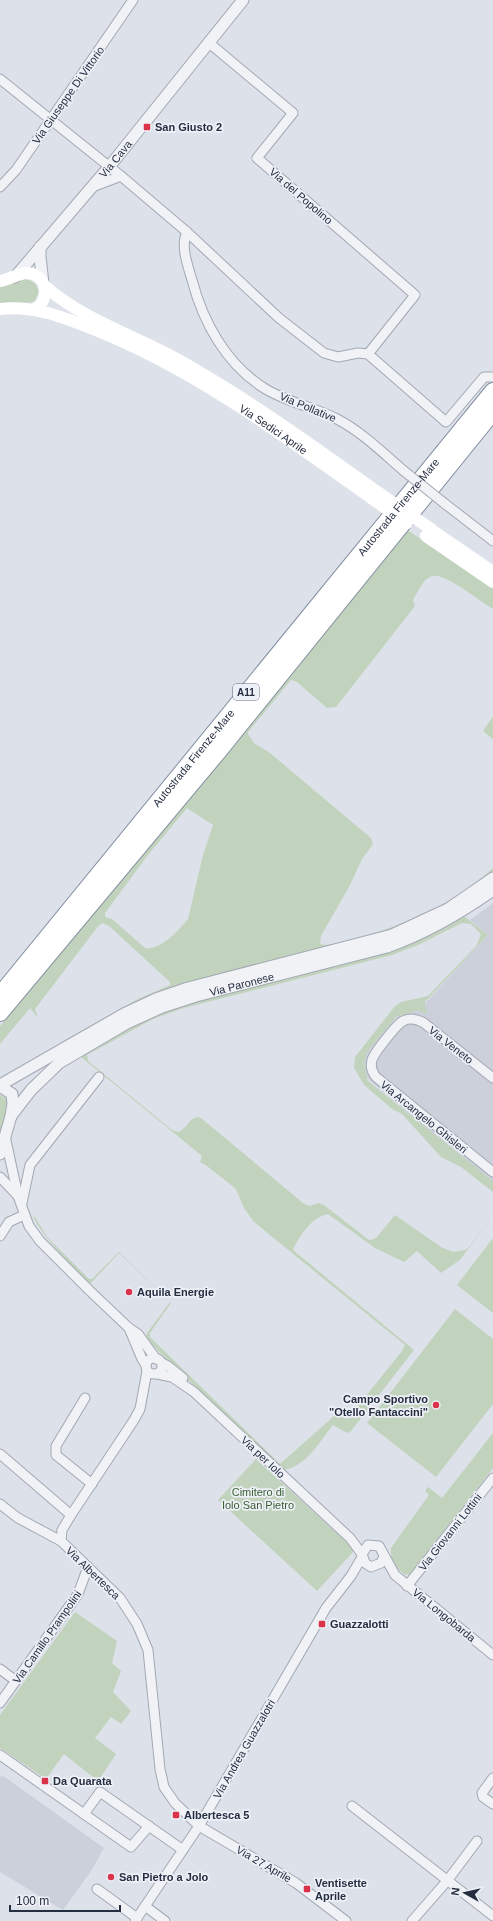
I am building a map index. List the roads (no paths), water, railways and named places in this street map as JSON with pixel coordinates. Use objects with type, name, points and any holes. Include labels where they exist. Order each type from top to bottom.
[{"type":"highway","name":"Autostrada Firenze-Mare","points":[[0,995],[493,384]]},
{"type":"highway","name":"Autostrada Firenze-Mare","points":[[0,1014],[218,752],[493,412]]},
{"type":"main road","name":"Via Sedici Aprile","points":[[0,281],[25,273],[30,274],[75,310],[172,356],[220,384],[280,423],[493,582]]},
{"type":"main road","points":[[35,309],[42,304],[44,300],[44,285]]},
{"type":"main road","name":"Via Sedici Aprile","points":[[0,309],[35,309],[129,344],[205,385],[376,496]]},
{"type":"main road","name":"Via Sedici Aprile","points":[[428,533],[493,572]]},
{"type":"street","name":"Via Giuseppe Di Vittorio","points":[[0,187],[16,170],[133,0]]},
{"type":"street","name":"Via Cava","points":[[15,277],[109,167],[243,0]]},
{"type":"street","name":"Via del Popolino","points":[[208,42],[293,113],[256,158],[416,295],[368,354]]},
{"type":"street","points":[[0,79],[52,119],[187,232],[279,318],[324,354],[338,357],[358,353],[368,354],[446,422],[484,377],[493,384]]},
{"type":"street","points":[[92,187],[121,176]]},
{"type":"street","name":"Via Pollative","points":[[187,232],[184,242],[197,299],[221,347],[236,363],[265,389],[344,423],[493,541]]},
{"type":"street","points":[[40,247],[44,285]]},
{"type":"street","name":"Via Paronese","points":[[0,1086],[124,1014],[156,999],[188,988],[392,935],[448,909],[493,878]]},
{"type":"street","name":"Via Paronese","points":[[11,1116],[32,1090],[59,1063],[143,1015],[196,996],[387,947],[452,918],[493,890]]},
{"type":"street","name":"Via Veneto","points":[[407,1019],[418,1020],[424,1023],[492,1075]]},
{"type":"street","name":"Via Arcangelo Ghisleri","points":[[407,1019],[397,1026],[373,1056],[372,1071],[376,1077],[493,1172]]},
{"type":"street","points":[[0,1236],[10,1222],[24,1213],[22,1204],[30,1165],[100,1077]]},
{"type":"street","points":[[0,1086],[12,1094],[14,1104],[5,1136],[5,1157],[20,1165],[30,1165]]},
{"type":"street","name":"Via per Iolo","points":[[5,1157],[29,1226],[40,1241],[129,1328],[138,1334],[159,1361],[168,1366],[182,1378],[194,1392],[350,1538],[362,1555]]},
{"type":"street","name":"Via per Iolo","points":[[0,1177],[18,1196]]},
{"type":"street","name":"Via per Iolo","points":[[129,1328],[147,1368]]},
{"type":"street","points":[[151,1359],[159,1361],[162,1368],[157,1374],[152,1374],[147,1368],[151,1359]]},
{"type":"street","name":"Via Albertesca","points":[[147,1368],[140,1409],[62,1530],[61,1541],[120,1598],[137,1624],[148,1650],[160,1769],[164,1787],[175,1803],[199,1826]]},
{"type":"street","name":"Via per Iolo","points":[[157,1374],[172,1377],[194,1392]]},
{"type":"street","points":[[86,1398],[56,1446],[55,1452],[56,1455],[92,1484]]},
{"type":"street","points":[[0,1454],[71,1515]]},
{"type":"street","name":"Via Giovanni Lottini","points":[[407,1586],[493,1478]]},
{"type":"street","points":[[0,1504],[18,1518],[61,1541]]},
{"type":"street","name":"Via per Iolo","points":[[350,1538],[368,1545]]},
{"type":"street","points":[[362,1555],[368,1545]]},
{"type":"street","name":"Via Longobarda","points":[[368,1545],[379,1546],[395,1575],[493,1655]]},
{"type":"street","name":"Via Longobarda","points":[[362,1555],[365,1564],[395,1575]]},
{"type":"street","name":"Via Andrea Guazzalotri","points":[[136,1920],[199,1826],[326,1608],[351,1576],[362,1555]]},
{"type":"street","points":[[373,1567],[381,1563],[384,1556]]},
{"type":"street","name":"Via Camillo Prampolini","points":[[0,1703],[78,1594],[88,1567]]},
{"type":"street","name":"Via Andrea Guazzalotri","points":[[351,1576],[373,1567]]},
{"type":"street","points":[[0,1669],[16,1681]]},
{"type":"street","points":[[0,1754],[131,1847],[149,1826]]},
{"type":"street","points":[[493,1778],[482,1792],[483,1797],[493,1804]]},
{"type":"street","points":[[84,1814],[100,1792],[183,1850]]},
{"type":"street","points":[[352,1806],[493,1916]]},
{"type":"street","name":"Via 27 Aprile","points":[[199,1826],[296,1883],[346,1921]]},
{"type":"street","points":[[412,1921],[447,1881],[477,1841]]},
{"type":"street","points":[[97,1889],[136,1920]]},
{"type":"street","points":[[145,1906],[165,1921]]},
{"type":"place","name":"San Giusto 2","points":[[147,127]]},
{"type":"place","name":"Aquila Energie","points":[[129,1292]]},
{"type":"place","name":"Campo Sportivo \"Otello Fantaccini\"","points":[[436,1405]]},
{"type":"place","name":"Guazzalotti","points":[[322,1624]]},
{"type":"place","name":"Da Quarata","points":[[45,1781]]},
{"type":"place","name":"Albertesca 5","points":[[176,1815]]},
{"type":"place","name":"San Pietro a Jolo","points":[[111,1877]]},
{"type":"place","name":"Ventisette Aprile","points":[[307,1889]]},
{"type":"park label","name":"Cimitero di Iolo San Pietro","points":[[258,1498]]}]
